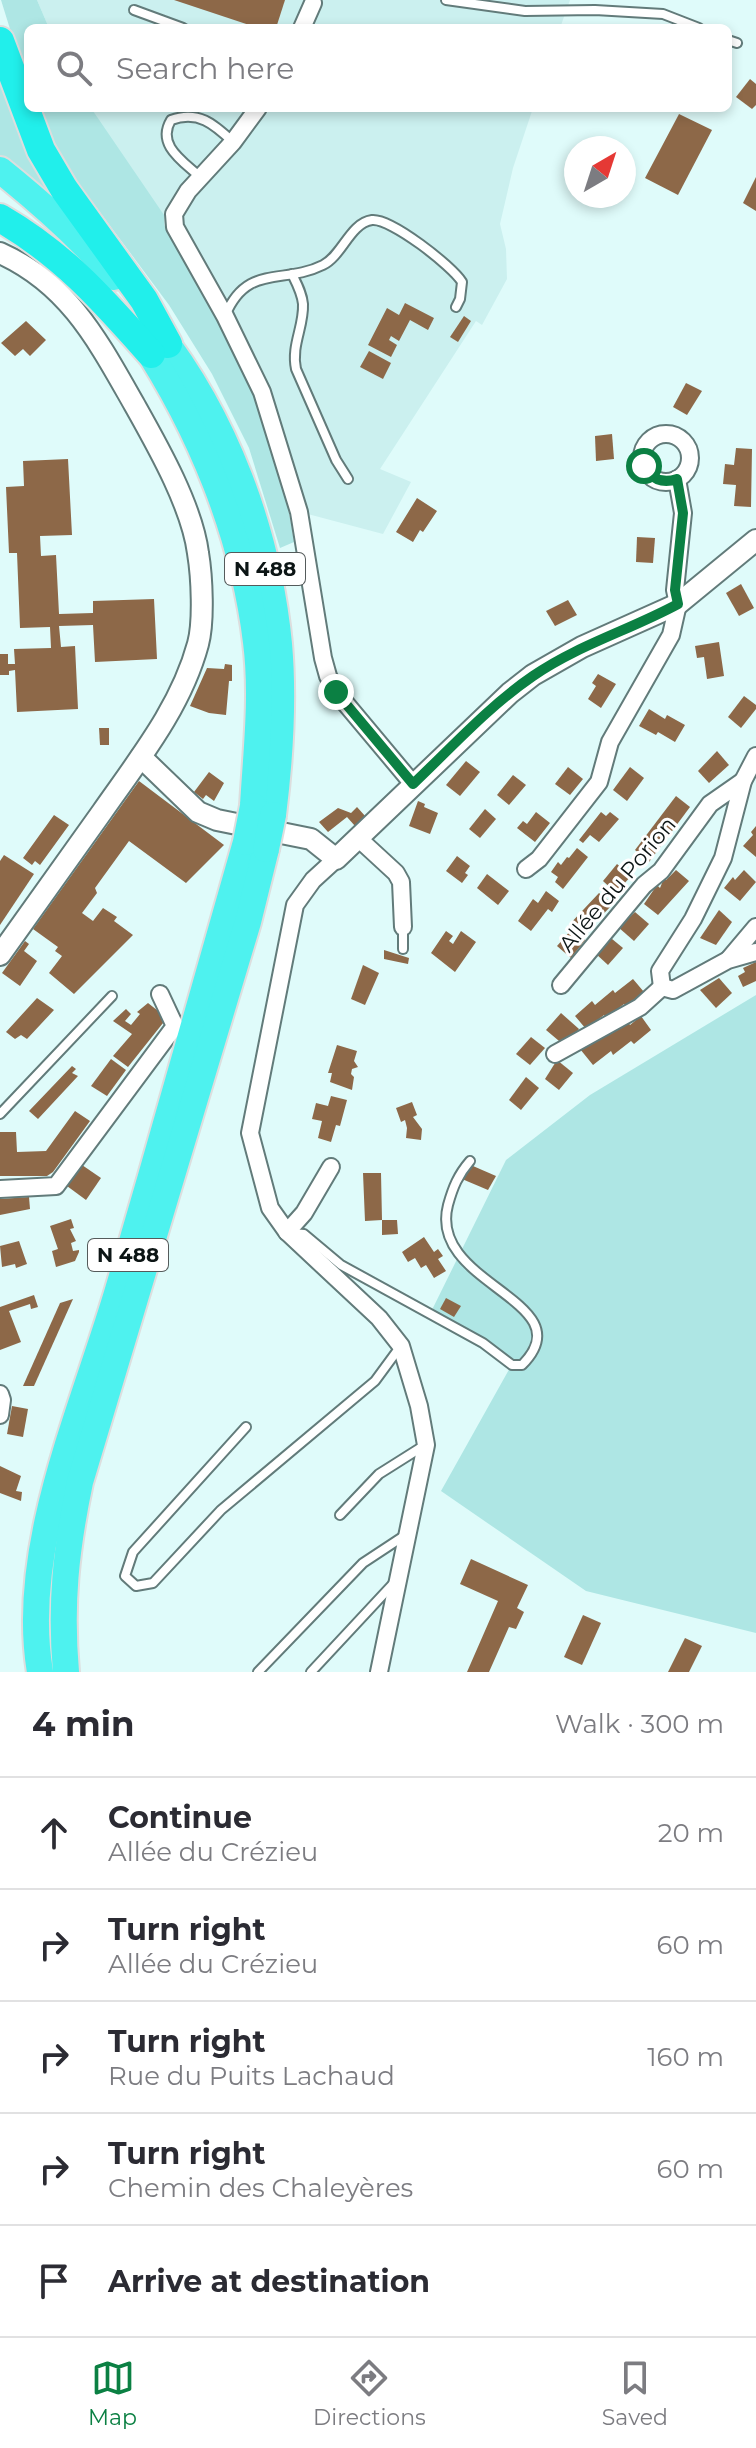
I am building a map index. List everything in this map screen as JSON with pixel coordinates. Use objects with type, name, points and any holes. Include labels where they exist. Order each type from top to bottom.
[{"type":"highway","points":[[0,41],[24,105]]},
{"type":"highway","points":[[27,112],[41,150],[64,189],[144,300],[160,349]]},
{"type":"highway","name":"N 488","points":[[0,170],[92,251],[160,349],[180,406],[202,451],[237,543],[257,643],[263,811],[248,922],[80,1482],[71,1523],[62,1600],[66,1672]]},
{"type":"highway","name":"N 488","points":[[0,191],[34,216],[81,262],[124,315],[160,349]]},
{"type":"highway","points":[[0,218],[35,238],[160,349]]},
{"type":"highway","name":"N 488","points":[[40,1672],[36,1603],[45,1536],[58,1484],[256,846]]},
{"type":"street","points":[[304,24],[315,1]]},
{"type":"street","points":[[255,112],[179,204],[174,214],[175,227],[225,316],[262,392],[299,512],[317,629],[328,676],[336,692],[413,784]]},
{"type":"street","points":[[0,253],[21,262],[71,303],[88,326],[165,461],[198,552],[199,642],[173,708],[0,955]]},
{"type":"street","points":[[526,869],[539,859],[599,782],[610,742],[671,635],[678,604],[675,590],[683,513],[677,479]]},
{"type":"street","points":[[379,1672],[426,1445],[419,1406],[401,1346],[379,1318],[287,1232],[270,1208],[250,1133],[295,905],[313,880],[510,693],[533,675],[582,647],[678,604],[754,547]]},
{"type":"street","points":[[662,987],[660,971],[693,919],[723,858],[743,781],[756,756]]},
{"type":"street","points":[[141,757],[198,812],[217,820],[311,839],[336,859]]},
{"type":"street","name":"Allée du Porion","points":[[561,985],[644,885],[661,871],[710,804],[743,781]]},
{"type":"street","points":[[358,838],[396,873],[401,882],[403,927]]},
{"type":"street","points":[[728,960],[756,927]]},
{"type":"street","points":[[662,987],[673,990],[728,960],[756,952]]},
{"type":"street","points":[[555,1054],[640,1007],[662,987]]},
{"type":"street","points":[[0,1189],[56,1186],[175,1026],[160,994]]},
{"type":"street","points":[[287,1232],[304,1213],[331,1167]]},
{"type":"street","points":[[0,1394],[0,1415]]},
{"type":"lane","points":[[446,0],[525,11],[595,10],[663,14],[689,24]]},
{"type":"lane","points":[[134,10],[172,24]]},
{"type":"lane","points":[[200,177],[174,153],[166,140],[165,129],[171,120],[194,115],[207,120],[233,142]]},
{"type":"lane","points":[[225,316],[238,293],[249,283],[267,276],[292,274],[326,264],[361,225],[370,220],[381,221],[408,237],[459,277],[462,290],[456,307]]},
{"type":"lane","points":[[292,274],[301,294],[303,308],[293,356],[296,369],[336,460],[348,479]]},
{"type":"lane","points":[[403,927],[403,949]]},
{"type":"lane","points":[[0,1114],[112,996]]},
{"type":"lane","points":[[287,1232],[304,1234],[341,1265],[483,1343],[512,1365],[522,1365],[535,1346],[536,1330],[530,1315],[516,1301],[472,1270],[451,1243],[446,1229],[445,1217],[454,1181],[470,1161]]},
{"type":"lane","points":[[246,1427],[133,1552],[125,1576],[136,1586],[153,1583],[221,1510],[375,1381],[401,1346]]},
{"type":"lane","points":[[340,1515],[379,1474],[426,1445]]},
{"type":"lane","points":[[258,1672],[363,1563],[408,1534]]},
{"type":"lane","points":[[311,1672],[399,1577]]},
{"type":"shaded area","points":[[1,0],[37,0],[47,24],[24,24],[24,74]]},
{"type":"shaded area","points":[[37,0],[570,0],[561,24],[47,24]]},
{"type":"shaded area","points":[[0,81],[28,150],[53,195],[50,198],[0,156]]},
{"type":"shaded area","points":[[38,112],[94,112],[164,215],[164,225],[228,339],[262,417],[286,499],[294,542],[280,548],[249,448],[212,374],[169,305],[67,168]]},
{"type":"shaded area","points":[[93,112],[532,112],[513,168],[500,224],[506,249],[507,279],[482,325],[476,321],[380,469],[411,482],[383,534],[289,509],[283,483],[183,257]]},
{"type":"shaded area","points":[[756,995],[756,1633],[586,1591],[441,1491],[511,1366],[428,1318],[506,1160],[590,1095]]},
{"type":"building","points":[[174,0],[285,0],[277,24],[246,24]]},
{"type":"building","points":[[750,79],[756,84],[756,105],[752,109],[736,97]]},
{"type":"building","points":[[679,114],[712,130],[678,195],[645,178]]},
{"type":"building","points":[[756,177],[756,211],[743,203]]},
{"type":"building","points":[[405,303],[434,318],[428,330],[410,320],[399,341],[391,336],[389,340],[397,345],[391,357],[368,345],[387,308],[399,315]]},
{"type":"building","points":[[464,316],[471,321],[458,342],[450,337]]},
{"type":"building","points":[[26,321],[46,340],[30,356],[23,349],[15,356],[1,343]]},
{"type":"building","points":[[369,351],[391,363],[383,379],[360,367]]},
{"type":"building","points":[[686,383],[702,391],[687,415],[673,407]]},
{"type":"building","points":[[612,434],[614,459],[596,461],[595,436]]},
{"type":"building","points":[[736,448],[752,449],[751,507],[734,506],[736,485],[723,484],[725,464],[734,465]]},
{"type":"building","points":[[68,459],[72,535],[40,536],[41,556],[56,555],[59,614],[93,613],[93,601],[154,599],[157,659],[95,662],[93,625],[59,626],[61,647],[75,646],[78,709],[17,712],[15,670],[9,671],[9,675],[0,675],[0,654],[8,654],[8,664],[15,664],[14,649],[51,648],[50,627],[20,628],[17,553],[9,553],[6,487],[24,486],[23,461]]},
{"type":"building","points":[[417,498],[437,511],[413,542],[396,532]]},
{"type":"building","points":[[637,537],[655,538],[653,563],[636,562]]},
{"type":"building","points":[[741,584],[754,608],[739,616],[726,593]]},
{"type":"building","points":[[568,600],[577,615],[555,626],[546,611]]},
{"type":"building","points":[[719,642],[724,676],[707,679],[704,657],[697,658],[695,646]]},
{"type":"building","points":[[225,664],[232,665],[226,715],[190,706],[207,668],[224,669]]},
{"type":"building","points":[[598,674],[616,684],[601,708],[588,699],[596,686],[592,683]]},
{"type":"building","points":[[744,696],[756,705],[756,709],[741,728],[728,717]]},
{"type":"building","points":[[649,709],[665,719],[667,715],[685,725],[675,742],[639,726]]},
{"type":"building","points":[[99,728],[109,728],[109,745],[100,745]]},
{"type":"building","points":[[717,751],[729,765],[709,783],[698,771]]},
{"type":"building","points":[[466,761],[480,772],[460,796],[446,785]]},
{"type":"building","points":[[568,767],[583,779],[570,795],[555,784]]},
{"type":"building","points":[[630,767],[644,778],[627,801],[613,790]]},
{"type":"building","points":[[209,772],[224,783],[214,801],[206,795],[203,799],[194,792]]},
{"type":"building","points":[[513,775],[526,785],[509,805],[497,795]]},
{"type":"building","points":[[139,781],[224,845],[186,883],[129,841],[95,888],[97,893],[82,913],[93,921],[103,908],[117,917],[114,921],[133,935],[74,994],[49,973],[62,956],[55,951],[58,947],[33,929]]},
{"type":"building","points":[[676,796],[690,807],[649,862],[635,850]]},
{"type":"building","points":[[418,801],[438,813],[430,834],[409,826]]},
{"type":"building","points":[[357,807],[366,817],[355,826],[347,817],[328,832],[319,822],[338,808],[351,813]]},
{"type":"building","points":[[485,809],[496,819],[480,838],[469,829]]},
{"type":"building","points":[[536,812],[550,823],[535,842],[517,828],[523,821],[527,824]]},
{"type":"building","points":[[601,812],[606,816],[610,812],[619,819],[599,842],[590,835],[583,843],[579,840]]},
{"type":"building","points":[[54,815],[69,825],[40,865],[35,861],[32,865],[23,858]]},
{"type":"building","points":[[756,826],[756,857],[743,846]]},
{"type":"building","points":[[577,848],[588,857],[563,889],[555,882],[558,877],[551,872],[558,862],[561,865]]},
{"type":"building","points":[[4,855],[34,874],[0,925],[0,861]]},
{"type":"building","points":[[457,856],[470,866],[462,883],[446,871]]},
{"type":"building","points":[[617,864],[631,876],[616,893],[603,881]]},
{"type":"building","points":[[676,870],[689,881],[658,915],[644,904],[657,885],[660,888],[664,878],[666,880]]},
{"type":"building","points":[[744,870],[756,882],[740,901],[724,888]]},
{"type":"building","points":[[487,874],[509,891],[498,905],[477,888]]},
{"type":"building","points":[[546,891],[559,901],[552,912],[548,909],[531,931],[518,921],[533,899],[538,903]]},
{"type":"building","points":[[599,893],[613,904],[581,937],[585,940],[571,958],[557,946],[572,929],[568,926]]},
{"type":"building","points":[[719,910],[732,922],[716,945],[700,938]]},
{"type":"building","points":[[635,912],[649,924],[634,941],[618,927]]},
{"type":"building","points":[[446,931],[453,936],[449,941],[453,944],[461,931],[476,942],[455,972],[431,953]]},
{"type":"building","points":[[606,934],[623,948],[608,965],[595,953]]},
{"type":"building","points":[[25,941],[29,944],[24,951],[37,961],[20,986],[2,973]]},
{"type":"building","points":[[384,950],[409,958],[408,964],[384,959]]},
{"type":"building","points":[[756,962],[756,981],[743,987],[738,976],[745,972],[743,968]]},
{"type":"building","points":[[363,965],[379,973],[365,1005],[351,999]]},
{"type":"building","points":[[719,978],[732,993],[716,1008],[700,990]]},
{"type":"building","points":[[633,979],[644,992],[627,1007],[624,1004],[586,1029],[575,1016],[592,1001],[595,1005]]},
{"type":"building","points":[[37,998],[54,1010],[27,1039],[21,1035],[15,1039],[6,1032]]},
{"type":"building","points":[[148,1003],[167,1018],[128,1067],[113,1056],[132,1034],[113,1021],[126,1009],[131,1014],[125,1021],[131,1025],[140,1014],[137,1012]]},
{"type":"building","points":[[561,1013],[579,1029],[565,1046],[546,1030]]},
{"type":"building","points":[[641,1016],[651,1030],[634,1044],[631,1041],[613,1055],[611,1051],[593,1065],[580,1049],[628,1022],[630,1025]]},
{"type":"building","points":[[531,1037],[545,1048],[530,1065],[516,1054]]},
{"type":"building","points":[[337,1045],[357,1051],[354,1061],[358,1067],[352,1069],[351,1074],[354,1077],[352,1090],[330,1082],[332,1073],[328,1073]]},
{"type":"building","points":[[111,1059],[126,1070],[107,1096],[91,1086]]},
{"type":"building","points":[[557,1060],[573,1073],[559,1090],[545,1079]]},
{"type":"building","points":[[72,1066],[76,1069],[72,1073],[78,1076],[38,1119],[29,1111]]},
{"type":"building","points":[[526,1077],[539,1088],[521,1110],[509,1100]]},
{"type":"building","points":[[331,1096],[347,1100],[340,1126],[336,1125],[331,1142],[318,1138],[322,1121],[312,1119],[316,1103],[328,1106]]},
{"type":"building","points":[[412,1102],[417,1115],[413,1117],[422,1129],[421,1140],[406,1138],[405,1120],[401,1122],[396,1108]]},
{"type":"building","points":[[75,1111],[90,1121],[53,1172],[47,1176],[0,1176],[0,1132],[16,1132],[17,1152],[46,1151]]},
{"type":"building","points":[[82,1165],[101,1178],[86,1200],[67,1186]]},
{"type":"building","points":[[473,1166],[496,1176],[488,1190],[462,1179]]},
{"type":"building","points":[[363,1173],[381,1173],[382,1220],[365,1221]]},
{"type":"building","points":[[29,1197],[30,1209],[0,1215],[0,1199]]},
{"type":"building","points":[[71,1219],[74,1228],[70,1229],[76,1241],[71,1243],[73,1251],[79,1252],[75,1261],[56,1267],[52,1251],[58,1249],[50,1226]]},
{"type":"building","points":[[382,1220],[397,1220],[398,1234],[382,1235]]},
{"type":"building","points":[[424,1237],[434,1252],[438,1249],[443,1256],[438,1259],[446,1271],[434,1278],[426,1265],[421,1268],[415,1258],[408,1262],[402,1252]]},
{"type":"building","points":[[19,1241],[27,1264],[16,1268],[15,1264],[2,1267],[0,1246]]},
{"type":"building","points":[[34,1295],[38,1307],[31,1309],[30,1304],[9,1311],[21,1342],[0,1350],[0,1307]]},
{"type":"building","points":[[446,1298],[461,1306],[454,1317],[440,1309]]},
{"type":"building","points":[[73,1299],[34,1386],[23,1386],[60,1303]]},
{"type":"building","points":[[12,1406],[28,1409],[23,1437],[7,1434]]},
{"type":"building","points":[[0,1466],[21,1476],[16,1491],[22,1492],[21,1501],[0,1493]]},
{"type":"building","points":[[471,1559],[528,1585],[517,1608],[524,1612],[516,1629],[509,1627],[489,1672],[467,1672],[498,1601],[460,1584]]},
{"type":"building","points":[[583,1615],[601,1623],[582,1665],[564,1657]]},
{"type":"building","points":[[685,1638],[702,1646],[689,1672],[668,1672]]},
{"type":"route","points":[[336,692],[413,784],[533,675],[582,647],[678,604],[675,590],[683,513],[677,479],[661,481],[648,473],[644,466]]}]
